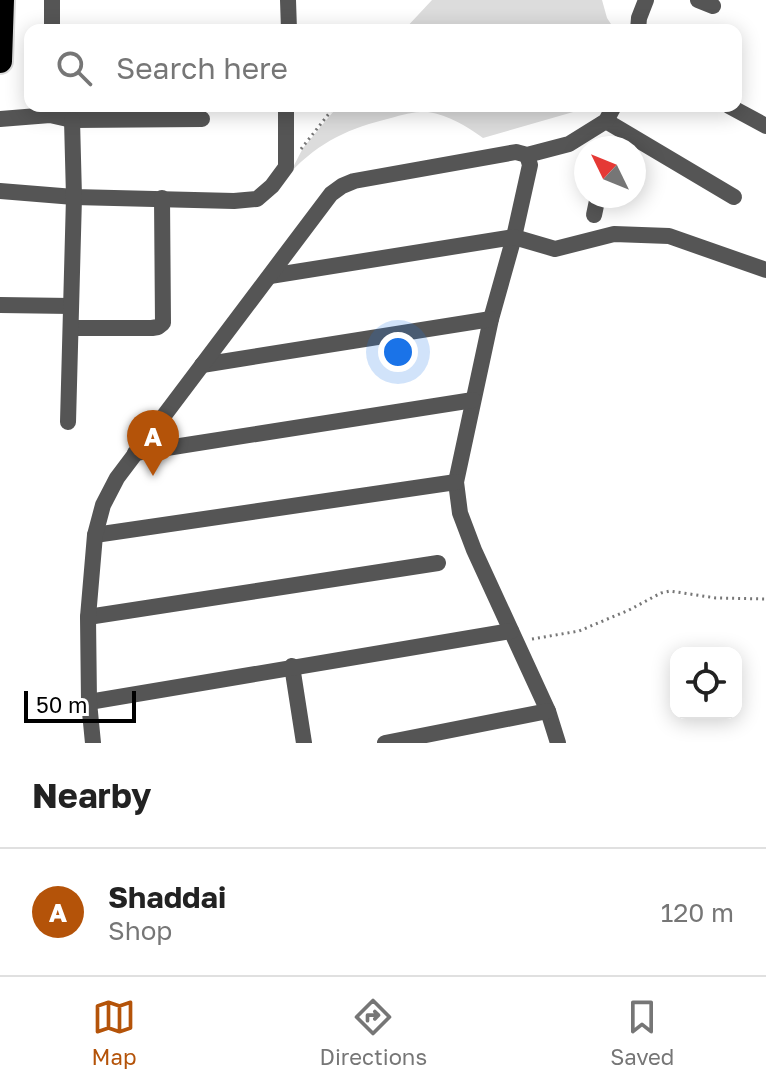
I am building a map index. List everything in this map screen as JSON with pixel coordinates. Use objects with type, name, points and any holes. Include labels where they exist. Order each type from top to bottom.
[{"type":"highway","points":[[0,61],[2,0]]},
{"type":"street","points":[[52,0],[52,24]]},
{"type":"street","points":[[288,0],[289,24]]},
{"type":"street","points":[[638,24],[646,0]]},
{"type":"street","points":[[0,119],[39,112]]},
{"type":"street","points":[[54,112],[72,120],[202,119]]},
{"type":"street","points":[[0,191],[74,197],[257,199],[286,167],[286,112]]},
{"type":"street","points":[[740,112],[766,126]]},
{"type":"street","points":[[93,743],[88,617],[95,535],[103,505],[135,453],[331,194],[354,181],[516,152],[527,155],[569,144],[610,113],[623,136]]},
{"type":"street","points":[[68,422],[74,197],[72,120]]},
{"type":"street","points":[[646,151],[734,197]]},
{"type":"street","points":[[527,155],[530,165],[491,319],[456,482],[460,513],[474,550],[548,711],[558,743]]},
{"type":"street","points":[[71,328],[152,328],[163,323],[162,198]]},
{"type":"street","points":[[594,215],[595,208]]},
{"type":"street","points":[[270,276],[514,237],[555,249],[614,234],[669,236],[766,270]]},
{"type":"street","points":[[0,305],[71,306]]},
{"type":"street","points":[[202,365],[491,319]]},
{"type":"street","points":[[135,453],[473,400]]},
{"type":"street","points":[[95,535],[456,482]]},
{"type":"street","points":[[88,617],[438,563]]},
{"type":"street","points":[[89,702],[292,666],[514,636]]},
{"type":"street","points":[[292,666],[304,743]]},
{"type":"street","points":[[385,743],[548,711]]},
{"type":"path","points":[[286,167],[330,112]]},
{"type":"path","points":[[514,636],[579,631],[670,591],[716,598],[766,599]]},
{"type":"shaded area","points":[[432,0],[602,0],[611,24],[410,24]]},
{"type":"shaded area","points":[[333,112],[424,112],[362,126],[336,137],[290,173],[303,148]]},
{"type":"shaded area","points":[[424,112],[573,112],[483,138],[464,125],[436,113]]},
{"type":"place","name":"Shaddai","points":[[153,476]]}]
